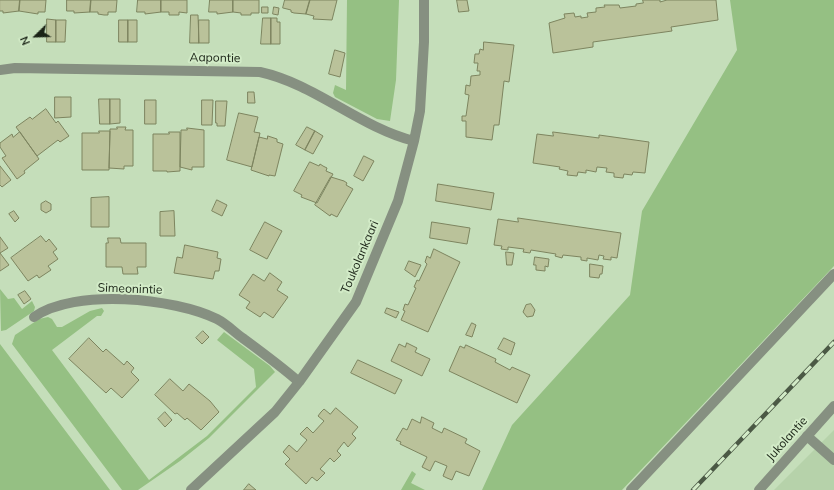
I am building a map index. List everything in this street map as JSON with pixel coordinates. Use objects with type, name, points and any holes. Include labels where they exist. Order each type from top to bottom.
[{"type":"street","name":"Toukolankaari","points":[[191,490],[275,412],[299,382],[356,302],[398,201],[414,141],[420,111],[424,42],[424,0]]},
{"type":"street","name":"Aapontie","points":[[0,70],[15,68],[260,72],[288,80],[392,135],[414,141]]},
{"type":"street","points":[[631,490],[834,274]]},
{"type":"street","name":"Simeonintie","points":[[34,317],[44,310],[83,301],[146,300],[202,312],[219,320],[283,368],[299,382]]},
{"type":"street","name":"Jukolantie","points":[[759,490],[834,406]]},
{"type":"street","points":[[807,436],[834,460]]},
{"type":"shaded area","points":[[347,0],[399,0],[396,80],[390,121],[377,119],[335,97],[333,93],[335,85],[346,90]]},
{"type":"shaded area","points":[[730,0],[834,0],[834,266],[622,490],[482,490],[512,425],[630,295],[642,211],[737,50]]},
{"type":"shaded area","points":[[0,289],[8,299],[14,298],[22,309],[32,301],[35,307],[34,311],[6,330],[1,331]]},
{"type":"shaded area","points":[[102,308],[104,311],[101,316],[97,316],[52,350],[149,480],[207,436],[256,387],[254,369],[217,340],[224,332],[270,366],[275,372],[209,438],[180,461],[138,490],[122,490],[12,344],[15,335],[39,319],[48,317],[52,319],[57,327],[62,327],[90,311]]},
{"type":"shaded area","points":[[0,344],[110,490],[0,490]]},
{"type":"shaded area","points":[[834,430],[834,490],[774,490]]},
{"type":"shaded area","points":[[412,471],[416,474],[411,483],[425,490],[401,490]]},
{"type":"building","points":[[0,0],[20,0],[19,11],[3,13],[3,11],[0,11]]},
{"type":"building","points":[[20,0],[46,0],[45,12],[38,12],[38,14],[19,11]]},
{"type":"building","points":[[67,0],[91,0],[90,12],[74,13],[74,11],[67,11]]},
{"type":"building","points":[[91,0],[117,0],[116,12],[108,12],[108,15],[104,15],[98,14],[98,12],[90,12]]},
{"type":"building","points":[[138,0],[161,0],[161,12],[145,14],[145,12],[137,12]]},
{"type":"building","points":[[161,0],[187,0],[187,13],[179,12],[179,15],[169,15],[169,12],[161,12]]},
{"type":"building","points":[[210,0],[233,0],[233,12],[217,14],[217,12],[209,12]]},
{"type":"building","points":[[233,0],[259,0],[259,13],[241,15],[241,13],[233,12]]},
{"type":"building","points":[[285,0],[310,0],[306,14],[294,13],[291,12],[291,10],[283,8]]},
{"type":"building","points":[[310,0],[337,0],[332,20],[313,19],[314,16],[306,14]]},
{"type":"building","points":[[457,0],[467,0],[469,11],[459,12]]},
{"type":"building","points":[[643,0],[660,0],[660,2],[667,0],[716,0],[718,20],[671,27],[672,31],[593,42],[593,47],[553,53],[549,23],[565,18],[564,14],[574,13],[575,17],[588,17],[587,13],[596,12],[596,8],[605,7],[604,5],[619,5],[620,8],[636,6],[636,4],[643,3]]},
{"type":"building","points":[[262,7],[268,7],[268,13],[262,13]]},
{"type":"building","points":[[274,7],[279,8],[278,15],[273,14]]},
{"type":"building","points":[[191,15],[198,15],[199,43],[190,43]]},
{"type":"building","points":[[263,18],[271,18],[271,44],[261,44]]},
{"type":"building","points":[[271,18],[277,18],[277,22],[280,22],[280,44],[271,44]]},
{"type":"building","points":[[47,19],[56,20],[56,42],[47,42]]},
{"type":"building","points":[[56,20],[66,20],[65,42],[56,42]]},
{"type":"building","points":[[119,20],[128,20],[128,42],[119,42]]},
{"type":"building","points":[[128,20],[137,20],[137,42],[128,42]]},
{"type":"building","points":[[199,20],[209,20],[209,43],[199,43]]},
{"type":"building","points":[[484,42],[514,45],[509,82],[504,81],[499,125],[494,125],[492,140],[466,137],[466,121],[462,121],[462,116],[466,116],[469,95],[465,94],[466,85],[470,86],[471,76],[480,75],[480,71],[477,71],[478,63],[474,63],[475,54],[479,54],[480,49],[483,50]]},
{"type":"building","points":[[335,50],[345,53],[340,77],[329,74]]},
{"type":"building","points":[[248,92],[254,92],[255,103],[248,103]]},
{"type":"building","points":[[55,97],[71,97],[71,117],[55,118]]},
{"type":"building","points":[[99,99],[110,99],[110,124],[100,124]]},
{"type":"building","points":[[110,99],[120,99],[120,123],[110,124]]},
{"type":"building","points":[[145,100],[156,100],[156,124],[145,124]]},
{"type":"building","points":[[202,100],[213,100],[212,125],[202,125]]},
{"type":"building","points":[[216,101],[227,101],[225,126],[217,126]]},
{"type":"building","points":[[46,109],[56,123],[58,121],[69,136],[60,142],[58,140],[37,156],[16,127],[30,117],[32,119]]},
{"type":"building","points":[[239,113],[258,117],[254,132],[260,133],[252,167],[227,160]]},
{"type":"building","points":[[117,127],[126,127],[125,130],[133,130],[133,166],[124,166],[124,169],[109,168],[110,129],[117,129]]},
{"type":"building","points":[[307,127],[315,131],[305,150],[296,145]]},
{"type":"building","points":[[187,128],[204,130],[204,167],[192,167],[192,170],[180,167],[181,130],[187,130]]},
{"type":"building","points":[[99,131],[110,131],[109,170],[82,170],[82,133],[99,133]]},
{"type":"building","points":[[315,131],[323,136],[313,154],[305,150]]},
{"type":"building","points":[[20,132],[39,159],[24,171],[25,173],[17,179],[2,158],[6,156],[0,147],[0,143],[12,134],[13,137]]},
{"type":"building","points":[[169,132],[180,132],[180,171],[153,171],[153,134],[169,134]]},
{"type":"building","points":[[553,132],[599,138],[599,135],[649,142],[645,173],[633,172],[632,175],[624,174],[623,178],[614,177],[614,173],[606,172],[607,168],[597,167],[596,172],[586,170],[586,173],[578,172],[577,176],[567,175],[568,171],[559,169],[560,167],[533,163],[537,134],[553,136]]},
{"type":"building","points":[[268,136],[277,139],[277,142],[283,144],[275,176],[269,176],[251,170],[259,137],[267,139]]},
{"type":"building","points":[[364,156],[374,161],[363,181],[354,176]]},
{"type":"building","points":[[310,162],[319,166],[320,164],[327,168],[326,171],[333,174],[317,203],[301,197],[302,195],[294,191]]},
{"type":"building","points":[[0,166],[11,180],[2,187],[0,185]]},
{"type":"building","points":[[331,177],[344,181],[347,183],[346,185],[353,189],[337,217],[331,214],[330,216],[315,205]]},
{"type":"building","points":[[438,184],[494,193],[491,210],[436,201]]},
{"type":"building","points":[[109,197],[109,227],[91,227],[91,198]]},
{"type":"building","points":[[217,200],[227,205],[222,216],[212,211]]},
{"type":"building","points":[[46,201],[51,204],[51,210],[46,213],[41,210],[41,204]]},
{"type":"building","points":[[14,211],[19,218],[15,222],[9,214]]},
{"type":"building","points":[[174,211],[175,236],[160,236],[160,212]]},
{"type":"building","points":[[518,218],[621,233],[617,258],[611,257],[611,260],[603,259],[604,256],[599,255],[598,260],[587,258],[587,261],[581,260],[581,257],[563,255],[562,258],[555,256],[556,254],[531,250],[530,253],[523,252],[524,249],[508,247],[508,250],[501,249],[502,246],[494,245],[498,219],[518,222]]},
{"type":"building","points":[[265,222],[282,231],[267,259],[250,250]]},
{"type":"building","points":[[432,222],[470,228],[467,244],[430,238]]},
{"type":"building","points":[[41,236],[46,242],[49,239],[57,249],[53,252],[58,259],[48,266],[51,270],[39,278],[37,275],[28,281],[11,258]]},
{"type":"building","points":[[0,237],[8,248],[0,253]]},
{"type":"building","points":[[108,238],[120,238],[121,243],[146,243],[146,267],[137,267],[138,274],[123,274],[122,267],[106,267],[106,243],[108,243]]},
{"type":"building","points":[[185,245],[218,252],[217,258],[221,259],[219,271],[215,271],[213,279],[174,273],[177,257],[182,258]]},
{"type":"building","points":[[434,249],[460,262],[428,332],[401,320],[405,311],[403,310],[405,304],[408,305],[416,288],[414,287],[417,280],[419,281],[427,264],[425,262],[427,256],[430,258]]},
{"type":"building","points":[[506,252],[514,253],[512,265],[507,265]]},
{"type":"building","points":[[0,253],[9,265],[0,271]]},
{"type":"building","points":[[535,257],[549,259],[548,267],[545,266],[545,271],[536,270],[536,265],[534,265]]},
{"type":"building","points":[[409,261],[421,265],[415,277],[405,270]]},
{"type":"building","points":[[590,264],[603,266],[602,274],[600,274],[599,278],[590,277]]},
{"type":"building","points":[[270,273],[282,282],[277,290],[288,297],[273,318],[264,312],[260,317],[246,308],[250,302],[239,295],[253,274],[264,281]]},
{"type":"building","points":[[25,291],[31,299],[24,304],[18,295]]},
{"type":"building","points":[[531,304],[535,310],[533,316],[527,317],[523,312],[526,305]]},
{"type":"building","points":[[387,308],[399,312],[396,318],[385,313]]},
{"type":"building","points":[[472,323],[476,325],[472,337],[466,335]]},
{"type":"building","points":[[203,331],[209,337],[202,344],[196,338]]},
{"type":"building","points":[[89,338],[103,352],[106,349],[124,365],[127,361],[134,368],[131,372],[139,380],[122,398],[111,388],[106,393],[69,359]]},
{"type":"building","points":[[504,338],[515,343],[511,355],[498,349]]},
{"type":"building","points":[[407,343],[417,348],[415,352],[430,359],[422,376],[391,361],[399,344],[405,347]]},
{"type":"building","points":[[466,345],[496,359],[495,362],[510,370],[512,367],[530,375],[517,403],[449,371],[460,346],[464,348]]},
{"type":"building","points":[[358,360],[402,380],[395,394],[351,373]]},
{"type":"building","points":[[170,379],[183,391],[189,384],[210,401],[219,412],[201,430],[187,418],[185,420],[177,413],[175,414],[155,395]]},
{"type":"building","points":[[336,408],[358,427],[352,434],[356,438],[348,447],[344,442],[337,451],[341,455],[334,462],[330,458],[320,469],[325,473],[317,481],[312,477],[306,484],[285,464],[290,459],[283,452],[289,445],[297,452],[307,440],[300,434],[307,427],[313,433],[324,421],[318,416],[321,412],[324,409],[330,414]]},
{"type":"building","points":[[165,412],[172,420],[165,427],[158,419]]},
{"type":"building","points":[[422,417],[434,423],[432,428],[442,433],[444,428],[467,439],[465,443],[480,451],[469,476],[456,471],[452,480],[447,478],[443,476],[447,466],[435,461],[430,471],[422,467],[427,457],[400,444],[401,442],[396,440],[403,428],[407,430],[412,419],[420,423]]},
{"type":"building","points":[[249,484],[256,490],[244,490]]},
{"type":"railway","points":[[693,490],[834,342]]}]
